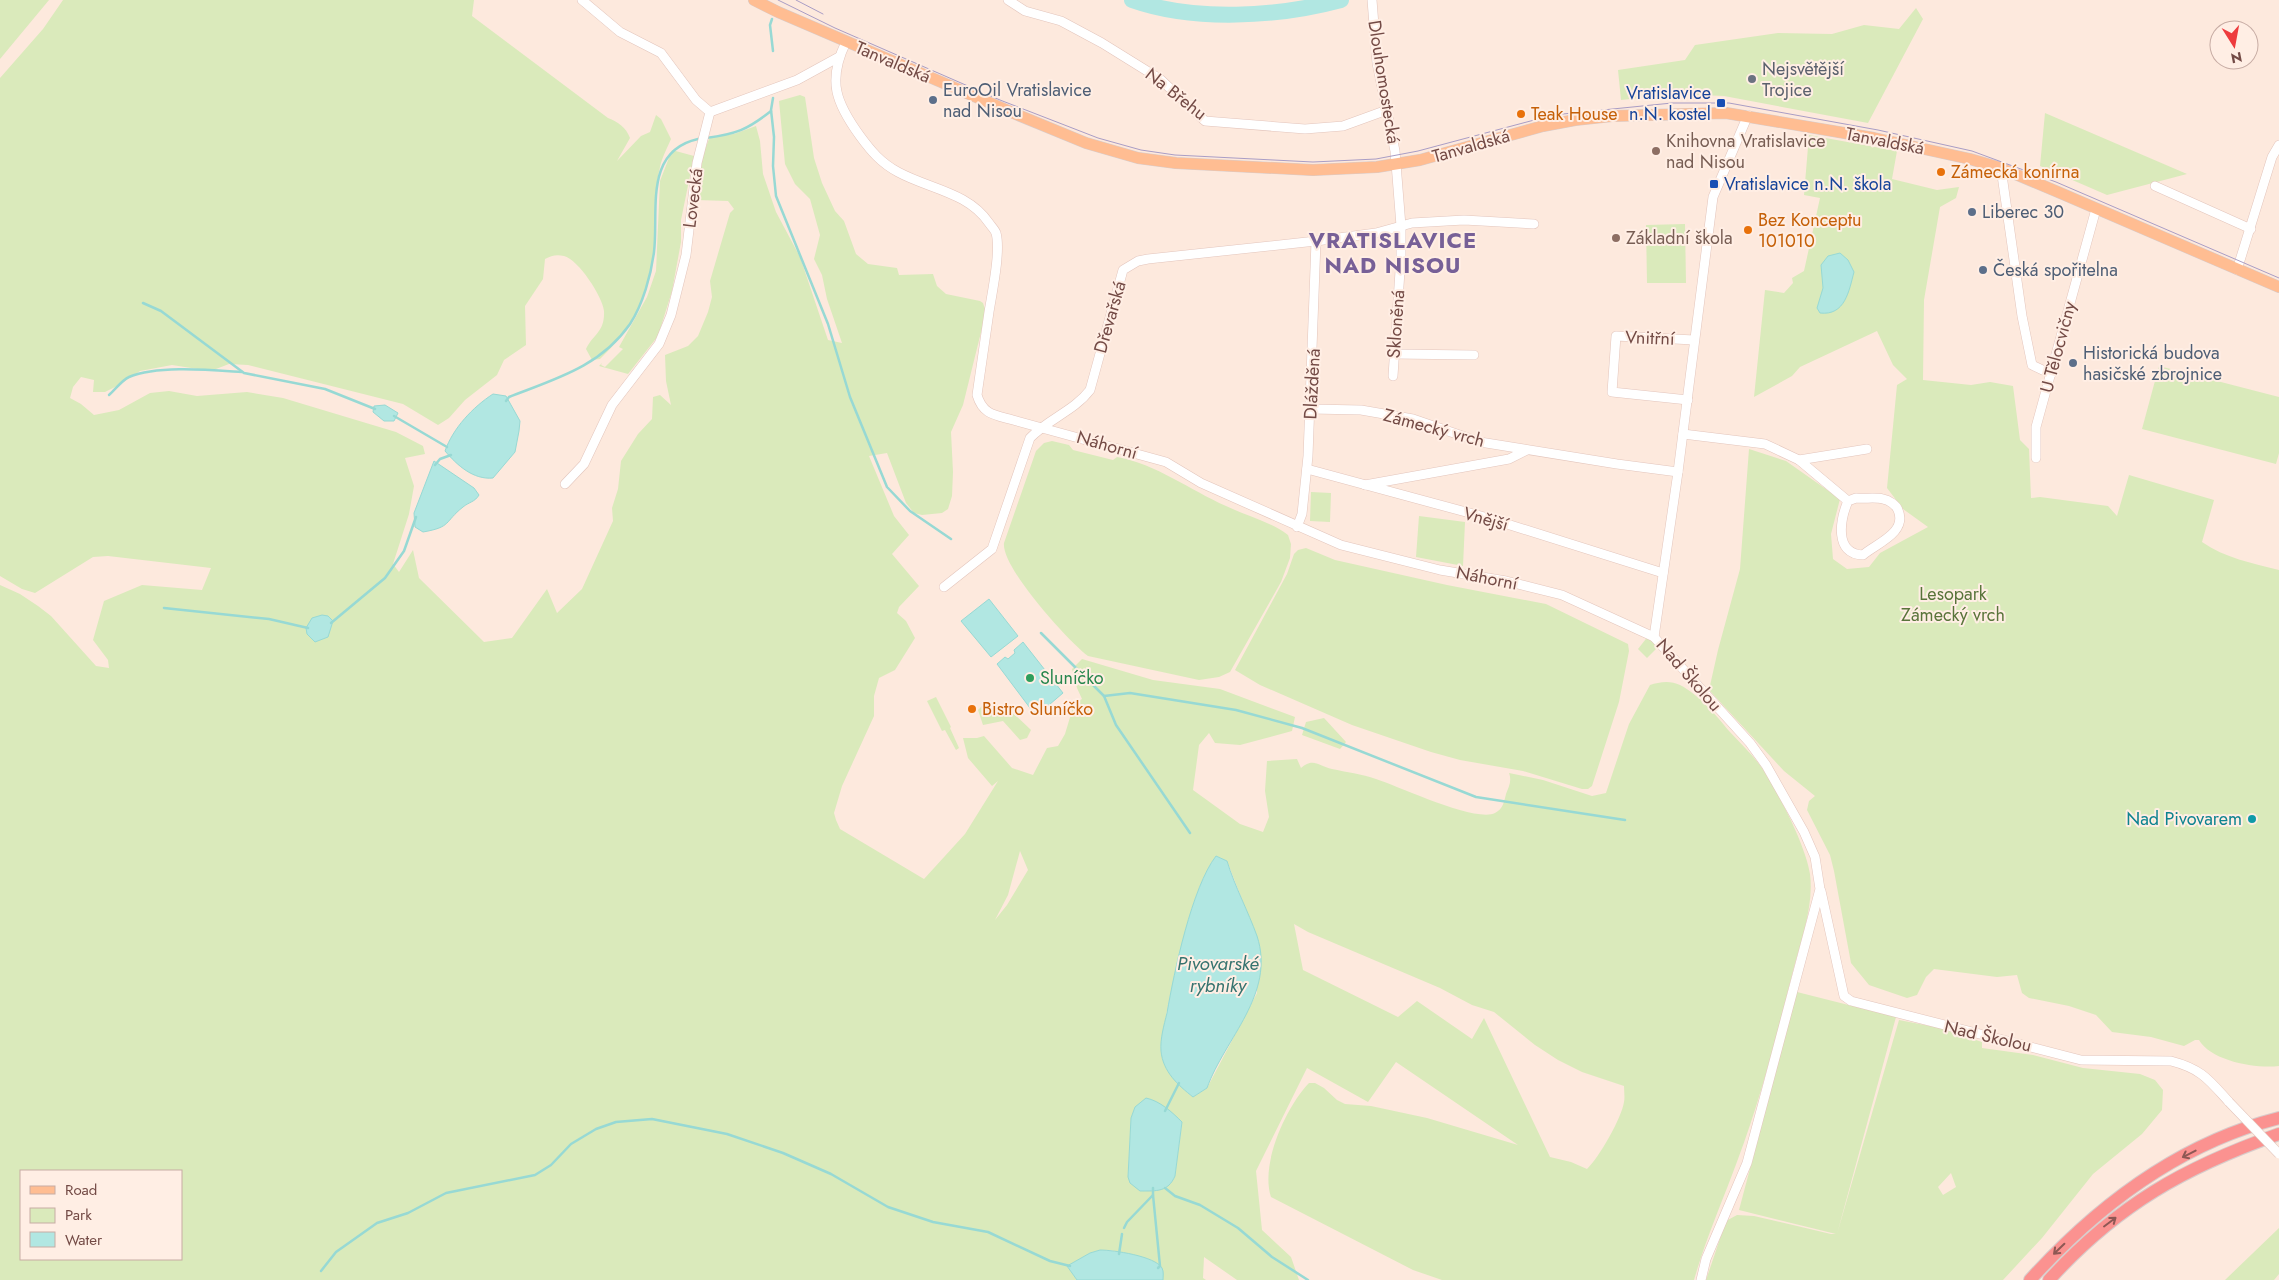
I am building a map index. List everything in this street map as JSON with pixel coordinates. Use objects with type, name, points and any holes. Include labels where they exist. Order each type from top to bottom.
[{"type":"highway","points":[[2030,1280],[2087,1223],[2126,1191],[2152,1174],[2193,1152],[2234,1134],[2276,1119]]},
{"type":"highway","points":[[2049,1280],[2102,1228],[2141,1199],[2180,1175],[2244,1146],[2279,1134]]},
{"type":"main road","name":"Tanvaldská","points":[[754,0],[846,42],[1035,122],[1126,156],[1176,163],[1313,170],[1349,169],[1396,165],[1420,160],[1543,126],[1576,120],[1612,116],[1695,112],[1748,115],[1936,150],[2001,168],[2279,287]]},
{"type":"street","points":[[582,0],[620,32],[662,54],[696,100],[710,112],[797,80],[839,57]]},
{"type":"street","name":"Na Břehu","points":[[1008,0],[1025,10],[1061,21],[1102,43],[1160,79],[1205,121],[1305,129],[1343,126],[1387,110]]},
{"type":"street","name":"Dlouhomostecká","points":[[1372,3],[1377,64],[1396,165]]},
{"type":"street","name":"Náhorní","points":[[846,42],[839,57],[837,93],[840,107],[878,159],[899,173],[944,190],[968,203],[983,214],[996,233],[996,267],[977,395],[980,406],[988,412],[1166,462],[1201,484],[1341,545],[1440,570],[1506,581],[1568,597],[1654,637]]},
{"type":"street","name":"Lovecká","points":[[564,484],[588,456],[612,405],[658,344],[672,315],[686,254],[697,163],[710,112]]},
{"type":"street","name":"Nad Školou","points":[[1748,115],[1713,196],[1688,400],[1654,637],[1750,743],[1766,765],[1804,832],[1815,858],[1844,996],[1851,1001],[2081,1060],[2171,1061],[2192,1067],[2207,1078],[2279,1154]]},
{"type":"street","points":[[2237,270],[2279,145]]},
{"type":"street","points":[[1396,165],[1401,226],[1412,223],[1464,220],[1534,224]]},
{"type":"street","points":[[2001,168],[2022,316],[2032,365],[2051,374]]},
{"type":"street","points":[[2155,186],[2251,228]]},
{"type":"street","name":"U Tělocvičny","points":[[2036,458],[2036,428],[2096,209]]},
{"type":"street","name":"Dřevařská","points":[[944,587],[992,549],[1030,438],[1041,427],[1081,401],[1090,390],[1124,270],[1132,264],[1148,259],[1316,241],[1376,233],[1401,226]]},
{"type":"street","name":"Skloněná","points":[[1393,376],[1401,256],[1401,226]]},
{"type":"street","name":"Dlážděná","points":[[1297,527],[1302,514],[1311,409],[1316,241]]},
{"type":"street","name":"Vnitřní","points":[[1688,400],[1612,392],[1616,336],[1694,340]]},
{"type":"street","points":[[1394,354],[1474,354]]},
{"type":"street","name":"Zámecký vrch","points":[[1311,409],[1361,410],[1413,419],[1480,442],[1678,472]]},
{"type":"street","points":[[1683,434],[1766,444],[1798,460],[1848,501]]},
{"type":"street","points":[[1798,460],[1867,449]]},
{"type":"street","name":"Zámecký vrch","points":[[1362,486],[1509,459],[1527,450]]},
{"type":"street","name":"Vnější","points":[[1307,469],[1362,486],[1488,518],[1664,573]]},
{"type":"street","points":[[1856,498],[1885,499],[1897,507],[1900,515],[1898,525],[1882,544],[1870,548],[1863,555],[1854,555],[1846,548],[1842,539],[1843,513],[1848,501],[1856,498]]},
{"type":"street","name":"Nad Školou","points":[[1701,1280],[1706,1259],[1747,1163],[1820,889]]},
{"type":"green space","points":[[0,0],[49,0],[0,59]]},
{"type":"green space","points":[[63,0],[474,0],[472,16],[624,128],[630,138],[617,161],[641,136],[650,132],[656,115],[661,119],[671,139],[662,160],[658,177],[652,268],[643,298],[630,324],[600,359],[592,360],[586,349],[603,324],[603,305],[595,288],[583,271],[570,259],[556,255],[545,259],[543,279],[525,306],[526,345],[504,360],[497,375],[465,400],[449,418],[438,425],[403,404],[248,365],[229,364],[216,369],[204,370],[172,365],[140,371],[105,392],[93,392],[94,380],[81,377],[73,387],[70,398],[94,415],[119,410],[150,393],[169,391],[197,396],[247,392],[283,398],[396,432],[423,446],[425,454],[405,458],[414,486],[409,514],[393,564],[399,572],[413,550],[419,578],[484,642],[512,638],[547,589],[557,613],[582,589],[613,521],[612,508],[618,489],[621,461],[638,434],[652,419],[653,397],[660,395],[671,405],[666,381],[665,355],[688,346],[698,336],[712,297],[710,281],[730,213],[734,209],[728,201],[696,200],[703,155],[709,139],[713,136],[734,134],[756,126],[760,141],[763,174],[776,212],[800,257],[828,340],[842,343],[827,299],[822,275],[814,259],[820,235],[810,199],[795,184],[785,164],[779,101],[800,95],[805,97],[814,158],[822,183],[835,211],[844,221],[856,254],[868,264],[897,268],[899,275],[933,274],[937,286],[946,294],[980,301],[983,303],[986,312],[963,405],[951,432],[953,472],[952,496],[948,509],[942,513],[922,515],[914,513],[906,503],[887,453],[869,456],[894,516],[909,535],[892,554],[919,586],[899,607],[897,613],[906,621],[915,638],[895,670],[879,678],[874,696],[874,716],[842,786],[834,813],[840,829],[924,879],[965,834],[998,781],[992,786],[968,758],[963,738],[984,736],[1012,768],[1033,775],[1047,748],[1058,746],[1065,734],[1074,704],[1082,699],[1072,669],[1082,659],[1153,680],[1220,689],[1295,717],[1292,731],[1240,745],[1215,743],[1209,733],[1199,745],[1193,790],[1240,824],[1263,832],[1269,817],[1265,791],[1267,761],[1297,759],[1301,768],[1309,763],[1316,763],[1332,769],[1371,777],[1455,808],[1485,815],[1498,811],[1504,802],[1510,784],[1509,773],[1543,780],[1592,796],[1606,793],[1629,724],[1650,685],[1672,682],[1687,689],[1713,712],[1762,768],[1783,805],[1803,849],[1810,874],[1811,886],[1806,923],[1775,1042],[1746,1136],[1709,1234],[1694,1280],[1442,1280],[1413,1270],[1271,1197],[1269,1169],[1277,1137],[1292,1106],[1309,1083],[1315,1083],[1324,1088],[1337,1100],[1345,1104],[1371,1106],[1427,1118],[1518,1145],[1396,1062],[1368,1102],[1307,1068],[1256,1171],[1262,1230],[1291,1257],[1299,1280],[1237,1280],[1204,1257],[1203,1278],[1206,1280],[1163,1280],[1163,1270],[1151,1260],[1110,1250],[1100,1250],[1090,1253],[1067,1266],[1077,1280],[0,1280],[0,585],[20,594],[38,606],[51,616],[96,666],[109,668],[108,660],[93,640],[104,601],[142,585],[202,590],[211,568],[108,556],[93,557],[35,593],[22,589],[0,576],[0,78],[43,29]],"holes":[[[1020,851],[1028,870],[1007,905],[995,920],[1008,895]],[[1216,856],[1227,861],[1257,938],[1257,993],[1207,1088],[1193,1097],[1182,1088],[1168,1071],[1161,1051],[1161,1042],[1191,910],[1207,870]],[[1294,924],[1308,932],[1440,988],[1472,1005],[1494,1012],[1535,1045],[1558,1060],[1582,1072],[1624,1086],[1624,1102],[1615,1127],[1592,1164],[1587,1169],[1571,1162],[1550,1157],[1484,1018],[1472,1039],[1417,1001],[1398,1017],[1303,970]],[[1135,1107],[1155,1108],[1166,1110],[1182,1123],[1175,1176],[1169,1185],[1161,1189],[1140,1191],[1128,1177],[1131,1118]]]},
{"type":"green space","points":[[1916,8],[1923,19],[1868,123],[1724,96],[1677,94],[1621,100],[1618,70],[1685,60],[1695,45],[1778,33],[1832,34],[1864,25],[1899,29]]},
{"type":"green space","points":[[2045,113],[2187,174],[2107,195],[2040,166]]},
{"type":"green space","name":"Lesopark Zámecký vrch","points":[[1809,135],[1897,151],[1892,179],[1937,190],[1959,187],[1956,198],[1940,207],[1924,300],[1923,380],[1971,385],[1990,382],[2013,386],[2020,440],[2029,449],[2031,498],[2040,497],[2108,506],[2117,516],[2129,475],[2214,500],[2202,542],[2229,556],[2279,570],[2279,1066],[2247,1065],[2235,1062],[2213,1053],[2199,1040],[2184,1046],[2151,1037],[2112,1032],[2096,1015],[2069,1006],[2029,998],[2022,993],[2017,975],[1997,977],[1934,969],[1926,977],[1917,995],[1907,998],[1869,985],[1851,963],[1830,855],[1807,810],[1809,801],[1815,796],[1784,771],[1709,690],[1740,569],[1749,449],[1786,461],[1840,499],[1831,534],[1833,559],[1847,569],[1869,567],[1880,553],[1928,527],[1903,509],[1887,488],[1897,385],[1907,379],[1893,365],[1877,331],[1800,367],[1792,376],[1754,397],[1765,290],[1784,293],[1793,283],[1792,278],[1804,271],[1820,198],[1804,195]]},
{"type":"green space","points":[[672,150],[694,156],[681,220],[681,242],[672,291],[658,336],[628,374],[599,366],[602,363],[601,365],[605,367],[623,349],[619,347],[647,297],[656,271],[660,181]]},
{"type":"green space","points":[[1685,224],[1686,283],[1647,283],[1646,225]]},
{"type":"green space","points":[[2159,366],[2279,397],[2279,453],[2276,464],[2142,429]]},
{"type":"green space","points":[[1052,441],[1069,445],[1073,450],[1113,460],[1117,457],[1145,465],[1213,500],[1273,526],[1288,535],[1291,544],[1290,558],[1281,582],[1230,672],[1219,677],[1199,680],[1088,656],[1037,603],[1013,569],[1006,554],[1004,543],[1036,451],[1044,443]]},
{"type":"green space","points":[[1311,492],[1331,493],[1330,522],[1310,521]]},
{"type":"green space","points":[[1419,516],[1465,522],[1463,566],[1416,557]]},
{"type":"green space","points":[[1306,548],[1335,560],[1447,585],[1546,604],[1628,644],[1629,651],[1619,702],[1592,786],[1588,789],[1582,789],[1523,771],[1460,760],[1431,752],[1352,725],[1260,685],[1235,670],[1287,574],[1294,554],[1298,550]]},
{"type":"green space","points":[[1649,635],[1659,646],[1647,658],[1638,649]]},
{"type":"green space","points":[[936,697],[959,748],[956,750],[945,730],[942,731],[927,701]]},
{"type":"green space","points":[[986,702],[1000,705],[1016,716],[1031,730],[1027,738],[1020,740],[1003,721],[983,725],[978,710]]},
{"type":"green space","points":[[1324,718],[1346,742],[1340,749],[1302,735],[1306,722]]},
{"type":"green space","points":[[1797,992],[1896,1017],[1837,1234],[1899,1020],[1940,1028],[1982,1042],[1982,1048],[2033,1055],[2083,1068],[2140,1074],[2155,1080],[2163,1090],[2162,1110],[2142,1134],[2093,1174],[2042,1238],[2003,1280],[1706,1280],[1726,1221],[1737,1215],[1754,1216],[1836,1234],[1739,1210]],"holes":[[[1951,1173],[1956,1187],[1943,1195],[1938,1187]]]},
{"type":"green space","points":[[2279,1228],[2279,1274],[2274,1280],[2225,1280]]},
{"type":"water","points":[[1840,253],[1848,260],[1854,272],[1848,294],[1835,311],[1820,313],[1817,308],[1823,288],[1821,265],[1828,256]]},
{"type":"water","points":[[493,394],[506,396],[520,421],[515,452],[493,478],[486,478],[466,471],[445,451],[458,426],[478,405]]},
{"type":"water","points":[[385,405],[398,413],[394,421],[384,421],[373,412],[374,406]]},
{"type":"water","points":[[434,461],[474,488],[479,495],[476,499],[465,505],[443,526],[423,532],[415,527],[414,513]]},
{"type":"water","name":"Sluníčko","points":[[989,599],[1018,636],[991,657],[961,621]]},
{"type":"water","points":[[322,615],[328,616],[333,621],[328,637],[315,642],[307,634],[306,628],[312,618]]},
{"type":"water","name":"Sluníčko","points":[[1023,642],[1063,693],[1036,716],[997,664],[1005,657],[1008,659]]},
{"type":"water","name":"Pivovarské rybníky","points":[[1216,856],[1227,861],[1257,936],[1261,957],[1260,977],[1246,1015],[1215,1069],[1207,1088],[1193,1097],[1168,1072],[1162,1059],[1161,1042],[1185,931],[1199,888]]},
{"type":"water","points":[[1146,1098],[1161,1104],[1182,1122],[1175,1176],[1169,1185],[1161,1190],[1140,1191],[1130,1183],[1128,1177],[1131,1118],[1135,1107]]},
{"type":"water","points":[[1100,1250],[1114,1251],[1151,1260],[1162,1268],[1163,1280],[1077,1280],[1067,1266],[1090,1253]]},
{"type":"waterway","points":[[1132,0],[1182,12],[1236,15],[1290,10],[1341,0]]},
{"type":"waterway","points":[[772,19],[770,25],[773,51]]},
{"type":"waterway","points":[[773,98],[771,110],[776,196],[828,324],[850,397],[887,487],[910,511],[951,539]]},
{"type":"waterway","points":[[706,138],[741,130],[755,123],[771,111]]},
{"type":"waterway","points":[[506,401],[509,397],[576,370],[591,361],[618,339],[630,324],[643,298],[651,270],[654,252],[657,185],[661,169],[669,156],[681,146],[698,139]]},
{"type":"waterway","points":[[143,303],[161,311],[244,373],[325,389],[375,409]]},
{"type":"waterway","points":[[109,395],[126,378],[141,373],[185,369],[242,372]]},
{"type":"waterway","points":[[394,416],[447,447]]},
{"type":"waterway","points":[[435,465],[440,459],[451,455]]},
{"type":"waterway","points":[[331,623],[385,578],[404,551],[416,517]]},
{"type":"waterway","points":[[164,608],[269,619],[308,628]]},
{"type":"waterway","points":[[1041,633],[1104,696],[1116,725],[1190,833]]},
{"type":"waterway","points":[[1104,696],[1130,693],[1236,710],[1302,728],[1476,797],[1625,820]]},
{"type":"waterway","points":[[1165,1111],[1179,1083]]},
{"type":"waterway","points":[[321,1271],[336,1252],[377,1223],[408,1213],[446,1193],[535,1175],[551,1165],[571,1144],[596,1129],[616,1122],[652,1119],[727,1134],[783,1153],[831,1174],[888,1207],[933,1222],[988,1232],[1050,1261],[1070,1266]]},
{"type":"waterway","points":[[1124,1228],[1127,1222],[1153,1195],[1153,1188]]},
{"type":"waterway","points":[[1165,1188],[1175,1196],[1200,1205],[1238,1228],[1272,1257],[1308,1280]]},
{"type":"waterway","points":[[1153,1195],[1160,1266],[1158,1268]]},
{"type":"waterway","points":[[1119,1254],[1122,1234]]},
{"type":"tram line","points":[[778,0],[835,28],[1000,100],[1098,138],[1141,150],[1175,155],[1313,162],[1376,159],[1418,151],[1553,115],[1672,103],[1729,103],[1878,130],[1972,151],[2056,182],[2279,278]]},
{"type":"tram line","points":[[796,0],[823,14]]},
{"type":"place","name":"Nejsvětější Trojice","points":[[1752,79]]},
{"type":"place","name":"EuroOil Vratislavice nad Nisou","points":[[933,100]]},
{"type":"place","name":"Vratislavice n.N. kostel","points":[[1721,103]]},
{"type":"place","name":"Teak House","points":[[1521,114]]},
{"type":"place","name":"Knihovna Vratislavice nad Nisou","points":[[1656,151]]},
{"type":"place","name":"Zámecká konírna","points":[[1941,172]]},
{"type":"place","name":"Vratislavice n.N. škola","points":[[1714,184]]},
{"type":"place","name":"Liberec 30","points":[[1972,212]]},
{"type":"place","name":"Bez Konceptu 101010","points":[[1748,230]]},
{"type":"place","name":"Základní škola","points":[[1616,238]]},
{"type":"place","name":"Česká spořitelna","points":[[1983,270]]},
{"type":"place","name":"Historická budova hasičské zbrojnice","points":[[2073,363]]},
{"type":"place","name":"Sluníčko","points":[[1030,678]]},
{"type":"place","name":"Bistro Sluníčko","points":[[972,709]]},
{"type":"place","name":"Nad Pivovarem","points":[[2252,819]]},
{"type":"district","name":"VRATISLAVICE NAD NISOU","points":[[1393,252]]}]
